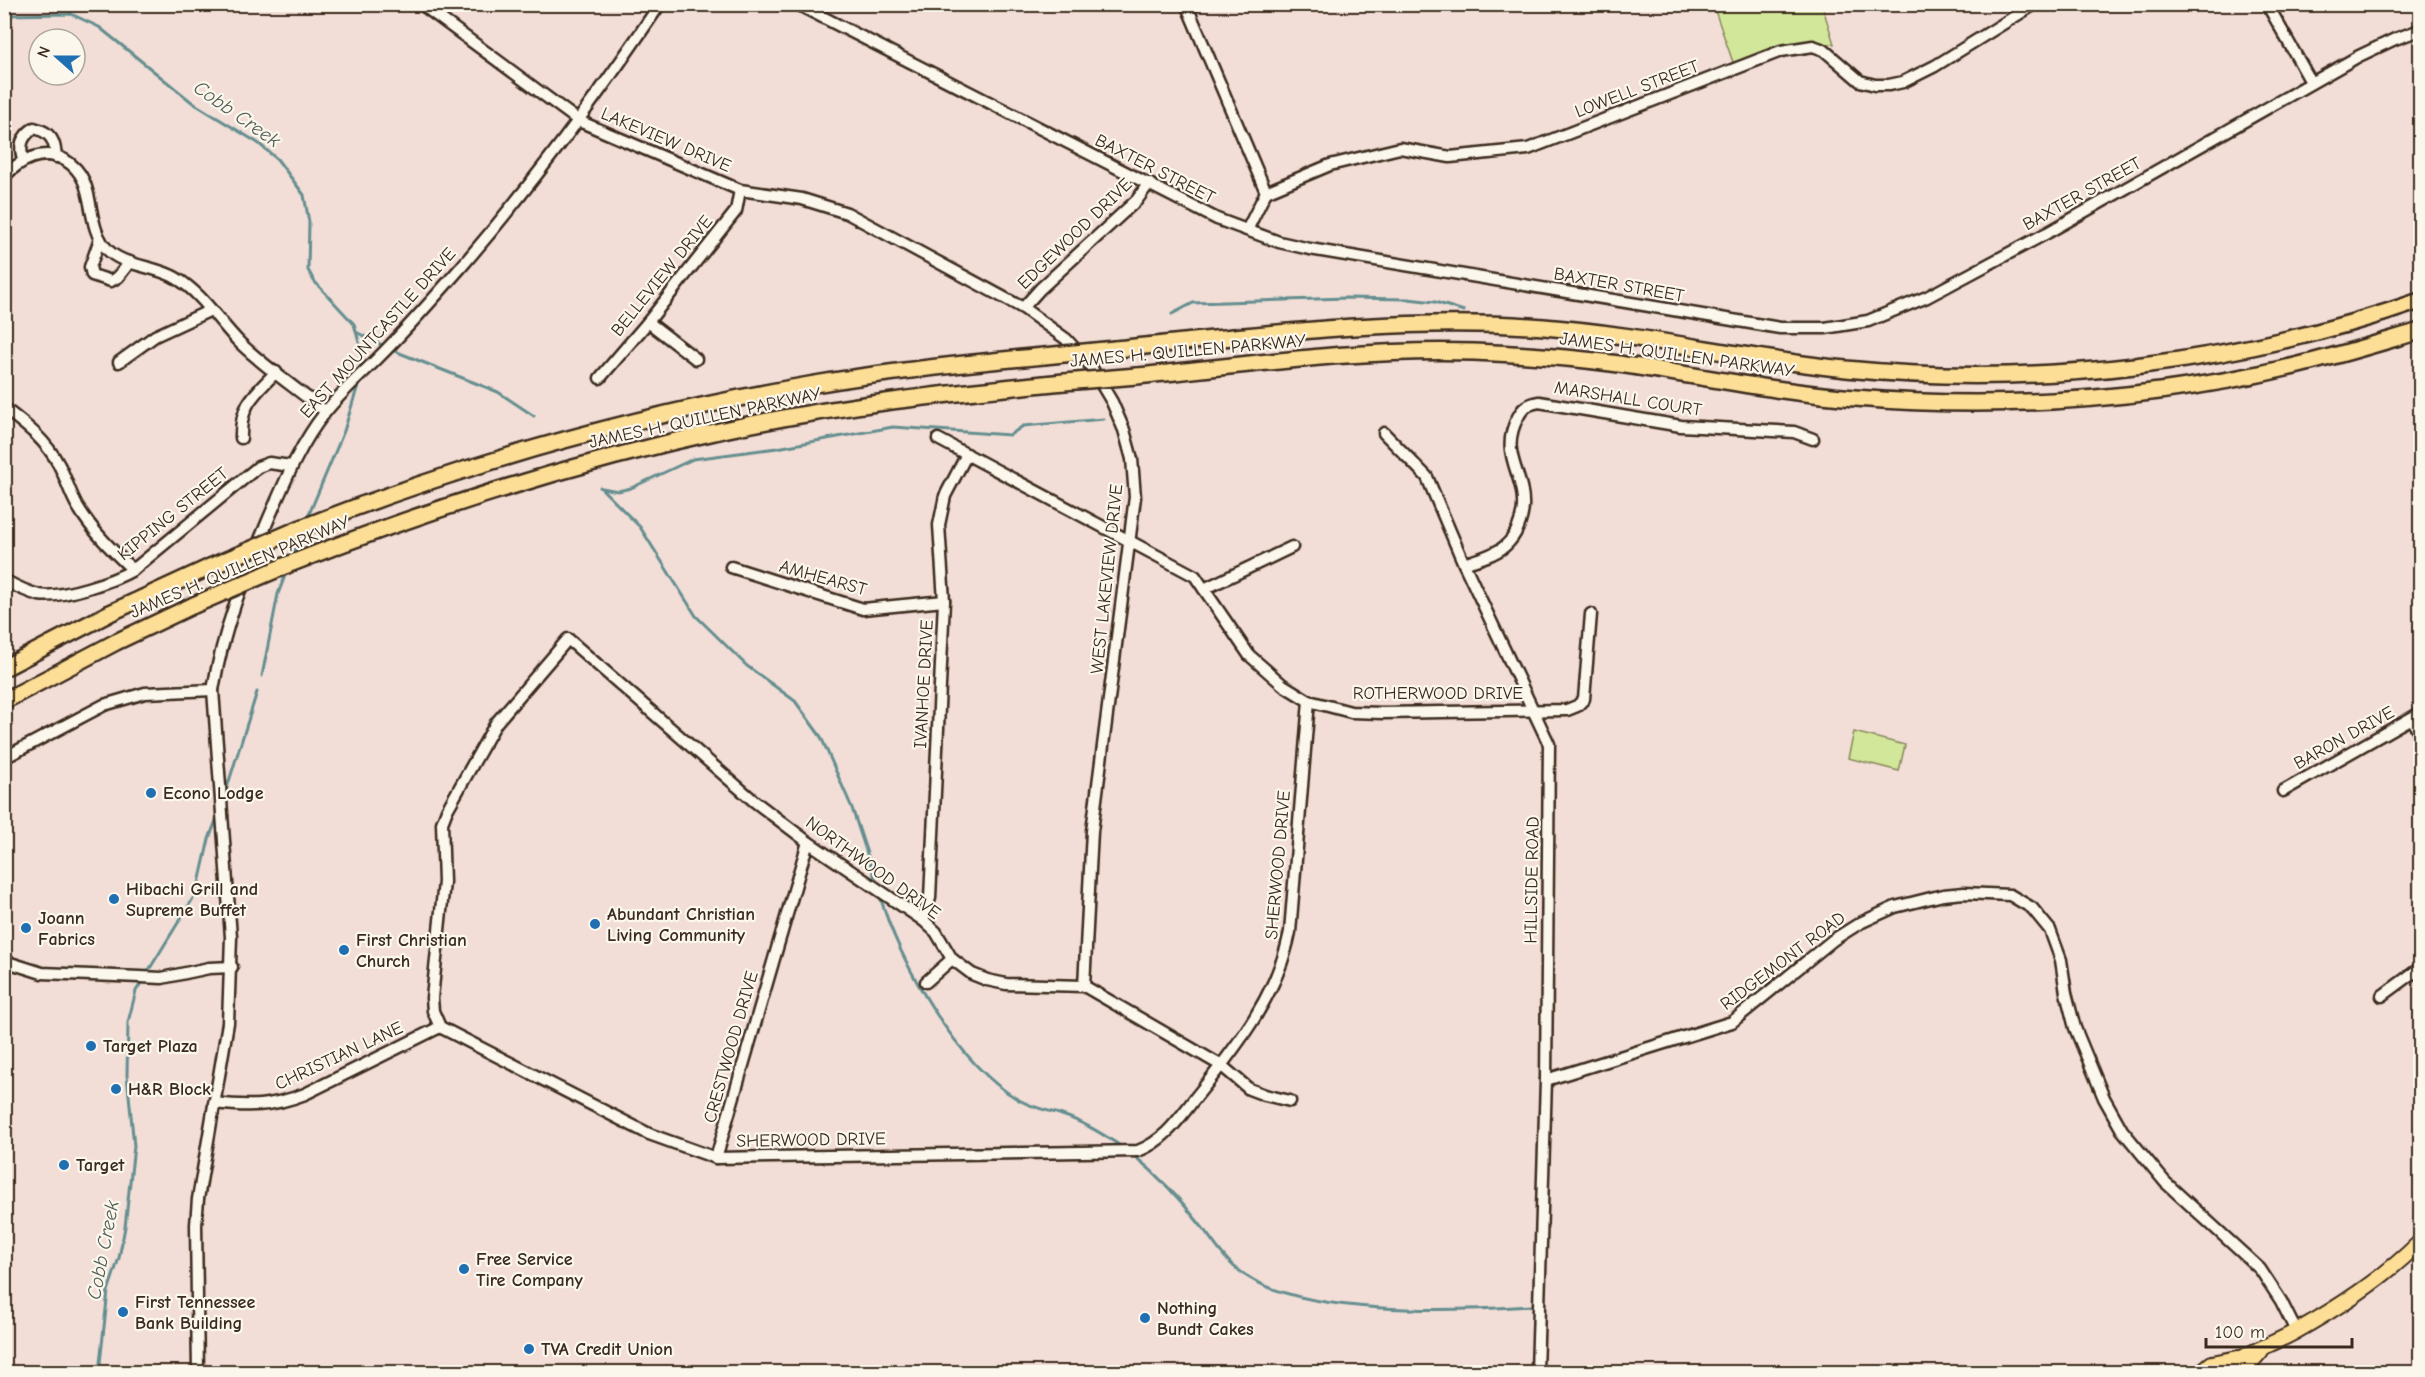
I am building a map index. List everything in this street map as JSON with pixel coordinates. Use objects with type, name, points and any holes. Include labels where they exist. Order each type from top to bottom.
[{"type":"highway","name":"JAMES H. QUILLEN PARKWAY","points":[[4,668],[110,613],[210,567],[300,528],[420,484],[499,459],[654,417],[826,382],[903,370],[1369,326],[1491,325],[1596,333],[1783,362],[1850,369],[1917,374],[2075,371],[2213,354],[2337,327],[2421,301]]},
{"type":"highway","name":"JAMES H. QUILLEN PARKWAY","points":[[4,701],[116,642],[194,605],[366,534],[458,502],[580,465],[729,429],[826,411],[909,399],[1064,382],[1325,358],[1396,353],[1471,352],[1546,356],[1611,363],[1770,389],[1857,399],[1941,402],[2038,401],[2122,395],[2231,379],[2295,366],[2421,331]]},
{"type":"main road","points":[[2201,1372],[2212,1363],[2262,1349],[2296,1331],[2366,1288],[2421,1242]]},
{"type":"main road","points":[[2243,1372],[2262,1349]]},
{"type":"main road","points":[[2222,1372],[2240,1357]]},
{"type":"street","points":[[421,4],[579,121]]},
{"type":"street","name":"EAST MOUNTCASTLE DRIVE","points":[[198,1372],[196,1225],[200,1177],[228,1023],[232,967],[213,690],[219,653],[228,623],[248,566],[291,466],[307,436],[326,411],[418,316],[464,264],[579,121],[660,4]]},
{"type":"street","name":"BAXTER STREET","points":[[796,4],[1217,219],[1247,230],[1310,249],[1780,328],[1825,328],[1868,321],[1927,297],[2175,161],[2311,82],[2375,48],[2421,30]]},
{"type":"street","points":[[1186,4],[1266,192],[1247,230]]},
{"type":"street","name":"LOWELL STREET","points":[[1266,192],[1330,165],[1400,148],[1450,157],[1528,149],[1781,51],[1797,48],[1813,46],[1824,50],[1860,81],[1875,85],[1903,82],[1935,66],[2035,4]]},
{"type":"street","points":[[2267,4],[2311,82]]},
{"type":"street","name":"LAKEVIEW DRIVE","points":[[579,121],[740,190]]},
{"type":"street","points":[[24,160],[20,149],[21,141],[27,132],[34,128],[47,132],[52,137],[56,145],[56,157]]},
{"type":"street","points":[[4,177],[14,166],[24,160],[49,156],[74,166],[82,175],[88,188],[94,227],[100,239],[115,256],[174,277],[187,285],[243,346],[326,411]]},
{"type":"street","name":"EDGEWOOD DRIVE","points":[[1023,308],[1040,289],[1137,200],[1149,183]]},
{"type":"street","name":"WEST LAKEVIEW DRIVE","points":[[740,190],[802,199],[847,213],[1023,308],[1066,339],[1090,365],[1112,402],[1132,459],[1135,497],[1131,543],[1092,831],[1084,986]]},
{"type":"street","name":"BELLEVIEW DRIVE","points":[[600,378],[648,322],[736,211],[740,190]]},
{"type":"street","points":[[100,239],[90,267],[92,275],[111,281],[118,277],[130,262]]},
{"type":"street","points":[[119,362],[155,336],[211,310]]},
{"type":"street","points":[[648,322],[696,359]]},
{"type":"street","points":[[241,438],[242,415],[253,396],[276,372]]},
{"type":"street","name":"MARSHALL COURT","points":[[1464,564],[1504,547],[1514,536],[1520,522],[1522,495],[1512,462],[1511,433],[1524,408],[1530,404],[1539,402],[1681,426],[1794,432],[1813,439]]},
{"type":"street","points":[[4,408],[35,432],[47,445],[58,463],[77,506],[92,529],[133,570]]},
{"type":"street","name":"HILLSIDE ROAD","points":[[1384,433],[1428,477],[1464,564],[1549,744],[1546,1080],[1537,1372]]},
{"type":"street","name":"ROTHERWOOD DRIVE","points":[[938,439],[1195,576],[1249,656],[1283,685],[1309,701],[1350,712],[1567,710],[1584,699],[1591,614]]},
{"type":"street","name":"IVANHOE DRIVE","points":[[923,920],[930,898],[944,601],[939,525],[945,496],[967,454]]},
{"type":"street","name":"KIPPING STREET","points":[[4,580],[39,595],[55,595],[117,579],[133,570],[258,467],[269,463],[291,466]]},
{"type":"street","points":[[1204,589],[1292,547]]},
{"type":"street","name":"AMHEARST","points":[[730,567],[863,609],[944,601]]},
{"type":"street","name":"NORTHWOOD DRIVE","points":[[440,1027],[432,998],[444,882],[442,823],[496,723],[568,639],[754,801],[808,842],[923,920],[936,932],[952,959],[972,974],[987,980],[1028,986],[1084,986]]},
{"type":"street","points":[[4,759],[104,705],[145,693],[213,690]]},
{"type":"street","name":"SHERWOOD DRIVE","points":[[440,1027],[649,1134],[716,1158],[1138,1151],[1153,1146],[1166,1134],[1222,1066],[1260,1010],[1286,957],[1309,701]]},
{"type":"street","points":[[2416,716],[2421,733]]},
{"type":"street","name":"BARON DRIVE","points":[[2283,791],[2416,716]]},
{"type":"street","name":"CRESTWOOD DRIVE","points":[[716,1158],[808,842]]},
{"type":"street","name":"RIDGEMONT ROAD","points":[[1546,1080],[1732,1022],[1833,940],[1860,923],[1895,907],[1943,895],[1964,893],[2010,895],[2032,908],[2050,930],[2061,960],[2075,1028],[2104,1098],[2122,1130],[2165,1182],[2260,1269],[2281,1300],[2296,1331]]},
{"type":"street","points":[[926,982],[952,959]]},
{"type":"street","points":[[4,961],[42,973],[162,978],[209,968],[232,967]]},
{"type":"street","points":[[2382,996],[2421,968]]},
{"type":"street","points":[[1084,986],[1222,1066],[1249,1089],[1290,1101]]},
{"type":"street","name":"CHRISTIAN LANE","points":[[214,1103],[257,1107],[286,1101],[305,1094],[440,1027]]},
{"type":"green space","points":[[1713,5],[1822,5],[1834,44],[1796,43],[1734,65]]},
{"type":"green space","points":[[1854,732],[1905,745],[1899,771],[1848,758]]},
{"type":"waterway","points":[[71,4],[71,14]]},
{"type":"waterway","name":"Cobb Creek","points":[[4,15],[71,14],[99,27],[193,103],[258,143],[277,159],[304,195],[309,222],[308,270],[314,281],[354,324],[362,353],[360,370]]},
{"type":"waterway","points":[[1172,314],[1193,303],[1346,298],[1408,299],[1435,302],[1464,311]]},
{"type":"waterway","points":[[358,333],[386,347]]},
{"type":"waterway","points":[[392,350],[498,392],[534,416]]},
{"type":"waterway","name":"Cobb Creek","points":[[307,519],[344,431],[359,382]]},
{"type":"waterway","points":[[602,488],[618,491],[631,488],[693,459],[777,448],[893,427],[1010,435],[1023,426],[1104,419]]},
{"type":"waterway","points":[[600,487],[640,527],[696,616],[747,666],[795,701],[821,737],[852,808],[877,884]]},
{"type":"waterway","name":"Cobb Creek","points":[[292,558],[301,534]]},
{"type":"waterway","name":"Cobb Creek","points":[[262,676],[278,594],[286,573]]},
{"type":"waterway","name":"Cobb Creek","points":[[225,794],[257,692]]},
{"type":"waterway","name":"Cobb Creek","points":[[99,1372],[108,1291],[119,1258],[125,1227],[134,1146],[127,1075],[128,1022],[136,991],[197,892],[209,839],[218,815]]},
{"type":"waterway","points":[[880,896],[889,923],[916,981],[953,1038],[974,1063],[996,1084],[1019,1100],[1078,1121],[1122,1147]]},
{"type":"waterway","points":[[1132,1154],[1178,1198],[1232,1265],[1263,1285],[1297,1296],[1336,1304],[1378,1308],[1462,1309],[1531,1306]]},
{"type":"place","name":"Econo Lodge","points":[[151,793]]},
{"type":"place","name":"Hibachi Grill and Supreme Buffet","points":[[114,899]]},
{"type":"place","name":"Abundant Christian Living Community","points":[[595,924]]},
{"type":"place","name":"Joann Fabrics","points":[[26,928]]},
{"type":"place","name":"First Christian Church","points":[[344,950]]},
{"type":"place","name":"Target Plaza","points":[[91,1046]]},
{"type":"place","name":"H&R Block","points":[[116,1089]]},
{"type":"place","name":"Target","points":[[64,1165]]},
{"type":"place","name":"Free Service Tire Company","points":[[464,1269]]},
{"type":"place","name":"First Tennessee Bank Building","points":[[123,1312]]},
{"type":"place","name":"Nothing Bundt Cakes","points":[[1145,1318]]},
{"type":"place","name":"TVA Credit Union","points":[[529,1349]]}]
